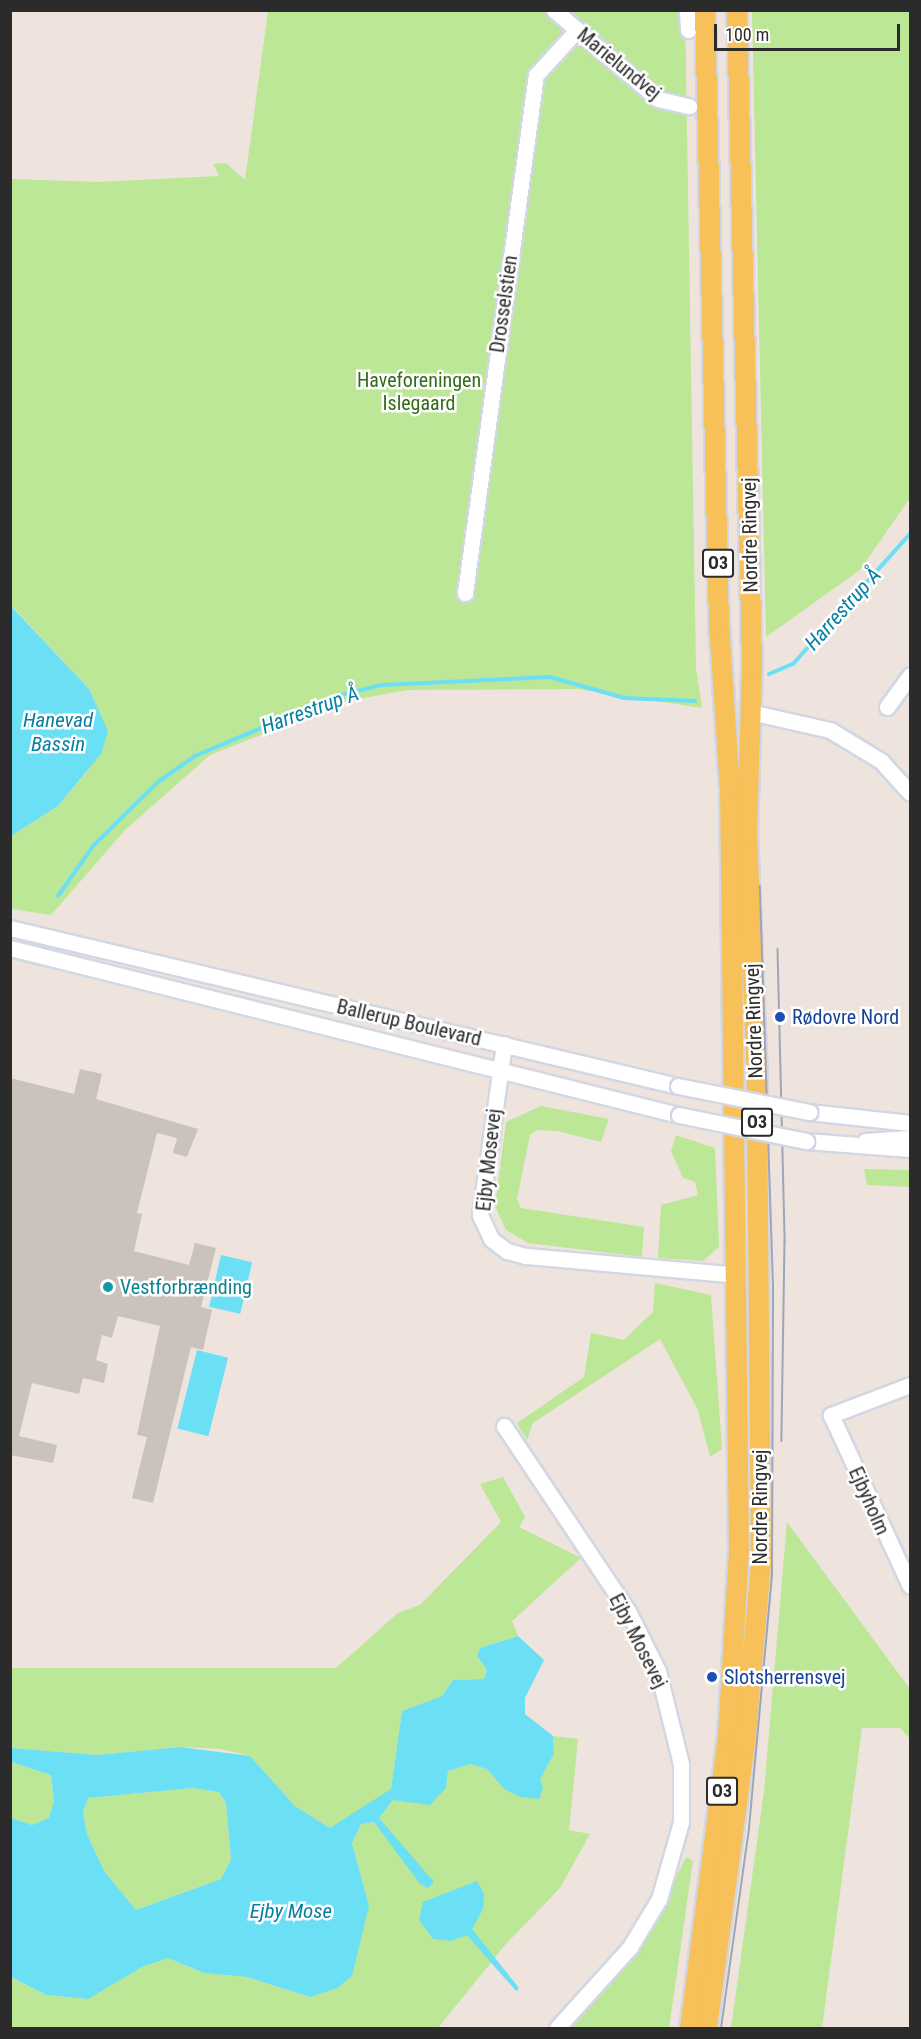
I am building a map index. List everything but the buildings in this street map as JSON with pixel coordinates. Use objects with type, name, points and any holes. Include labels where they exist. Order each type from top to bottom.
[{"type":"main road","name":"Nordre Ringvej","points":[[690,2028],[715,1852],[734,1660],[739,1553],[730,789],[719,626],[705,10]]},
{"type":"main road","name":"Nordre Ringvej","points":[[707,2028],[745,1743],[760,1565],[757,1080],[747,834],[750,712],[737,10]]},
{"type":"street","name":"Marielundvej","points":[[554,10],[658,99],[689,106]]},
{"type":"street","points":[[687,10],[688,30]]},
{"type":"street","name":"Drosselstien","points":[[465,593],[536,75],[577,30]]},
{"type":"street","points":[[887,707],[910,675]]},
{"type":"street","points":[[750,712],[830,730],[881,761],[910,793]]},
{"type":"street","name":"Ballerup Boulevard","points":[[10,928],[678,1086],[809,1112],[910,1123]]},
{"type":"street","name":"Ballerup Boulevard","points":[[10,948],[679,1115],[806,1141],[838,1144]]},
{"type":"street","name":"Ejby Mosevej","points":[[504,1044],[480,1215],[491,1239],[507,1251],[537,1257],[737,1275]]},
{"type":"street","points":[[838,1144],[910,1138]]},
{"type":"street","points":[[838,1144],[910,1149]]},
{"type":"street","name":"Ejbyholm","points":[[910,1385],[831,1416],[910,1586]]},
{"type":"street","name":"Ejby Mosevej","points":[[504,1425],[628,1611],[658,1671],[681,1764],[681,1822],[659,1899],[630,1947],[557,2028]]},
{"type":"green space","name":"Haveforeningen Islegaard","points":[[268,11],[685,11],[696,668],[702,708],[578,689],[408,690],[346,701],[210,755],[125,830],[51,915],[11,909],[11,836],[58,806],[87,772],[89,689],[11,605],[11,179],[99,182],[219,176],[213,164],[226,163],[245,180]]},
{"type":"green space","points":[[752,11],[910,11],[910,498],[860,570],[766,637]]},
{"type":"green space","points":[[11,955],[343,1037],[364,1044],[11,959]]},
{"type":"green space","points":[[541,1106],[609,1119],[601,1142],[557,1131],[537,1130],[530,1135],[517,1199],[521,1208],[644,1227],[642,1257],[528,1243],[506,1230],[495,1206],[506,1122]]},
{"type":"green space","points":[[676,1135],[715,1148],[719,1247],[703,1261],[658,1258],[661,1205],[698,1195],[695,1182],[683,1178],[671,1151]]},
{"type":"green space","points":[[864,1169],[910,1170],[910,1187],[867,1185]]},
{"type":"green space","points":[[655,1283],[711,1295],[722,1449],[710,1457],[698,1410],[660,1339],[533,1423],[527,1440],[517,1423],[584,1377],[591,1333],[624,1340],[653,1312]]},
{"type":"green space","points":[[503,1477],[525,1517],[519,1527],[581,1558],[512,1621],[518,1636],[480,1648],[477,1656],[487,1670],[484,1679],[453,1680],[442,1696],[402,1711],[391,1789],[351,1818],[330,1828],[295,1806],[250,1756],[221,1749],[180,1747],[97,1755],[11,1748],[11,1668],[336,1668],[398,1613],[420,1605],[501,1522],[480,1484]]},
{"type":"green space","points":[[787,1522],[910,1689],[910,1739],[900,1728],[862,1728],[822,2028],[731,2028],[764,1791]]},
{"type":"green space","points":[[553,1736],[578,1739],[569,1830],[590,1834],[560,1888],[506,1944],[438,2028],[11,2028],[10,1977],[46,1995],[87,1999],[142,1967],[168,1958],[204,1973],[247,1977],[309,1997],[369,1906],[352,1843],[361,1824],[379,1818],[393,1800],[446,1788],[448,1771],[470,1764],[487,1769],[504,1789],[539,1780],[554,1754]]},
{"type":"green space","points":[[10,1762],[51,1775],[54,1801],[49,1818],[32,1825],[11,1818]]},
{"type":"green space","points":[[193,1788],[219,1792],[226,1803],[231,1859],[221,1879],[136,1910],[104,1871],[87,1834],[83,1812],[88,1798]]},
{"type":"green space","points":[[686,1857],[693,1861],[669,2028],[570,2028],[643,1943]]},
{"type":"water","name":"Hanevad Bassin","points":[[10,605],[89,689],[108,731],[101,754],[58,806],[11,836]]},
{"type":"water","points":[[221,1255],[252,1262],[240,1314],[209,1307]]},
{"type":"water","points":[[197,1350],[228,1358],[208,1436],[177,1429]]},
{"type":"water","name":"Ejby Mose","points":[[518,1636],[544,1660],[525,1698],[525,1714],[553,1736],[554,1754],[540,1779],[543,1789],[539,1799],[521,1797],[504,1789],[487,1769],[470,1764],[448,1771],[446,1788],[430,1805],[393,1800],[379,1818],[434,1882],[428,1888],[420,1884],[374,1822],[361,1824],[352,1843],[369,1906],[352,1976],[337,1988],[310,1997],[247,1977],[204,1973],[168,1958],[142,1967],[88,1999],[46,1995],[11,1977],[11,1818],[32,1825],[49,1818],[54,1801],[51,1775],[11,1762],[11,1748],[97,1755],[180,1747],[250,1756],[295,1806],[330,1828],[391,1789],[402,1711],[442,1696],[453,1680],[484,1679],[487,1670],[477,1656],[480,1648]],"holes":[[[193,1788],[219,1792],[226,1803],[231,1859],[221,1879],[136,1910],[104,1871],[87,1834],[83,1812],[88,1798]]]},
{"type":"water","points":[[477,1881],[484,1894],[483,1909],[472,1929],[519,1988],[516,1991],[467,1935],[451,1941],[433,1939],[419,1920],[423,1902]]},
{"type":"waterway","name":"Harrestrup Å","points":[[769,674],[793,664],[910,534]]},
{"type":"waterway","name":"Harrestrup Å","points":[[58,896],[93,846],[158,782],[195,756],[337,696],[381,685],[550,677],[624,698],[695,701]]},
{"type":"tram line","points":[[721,2028],[749,1828],[772,1576],[773,1286],[760,886]]},
{"type":"tram line","points":[[778,949],[785,1242],[782,1441]]},
{"type":"place","name":"Rødovre Nord","points":[[780,1017]]},
{"type":"place","name":"Vestforbrænding","points":[[108,1287]]},
{"type":"place","name":"Slotsherrensvej","points":[[712,1677]]}]
